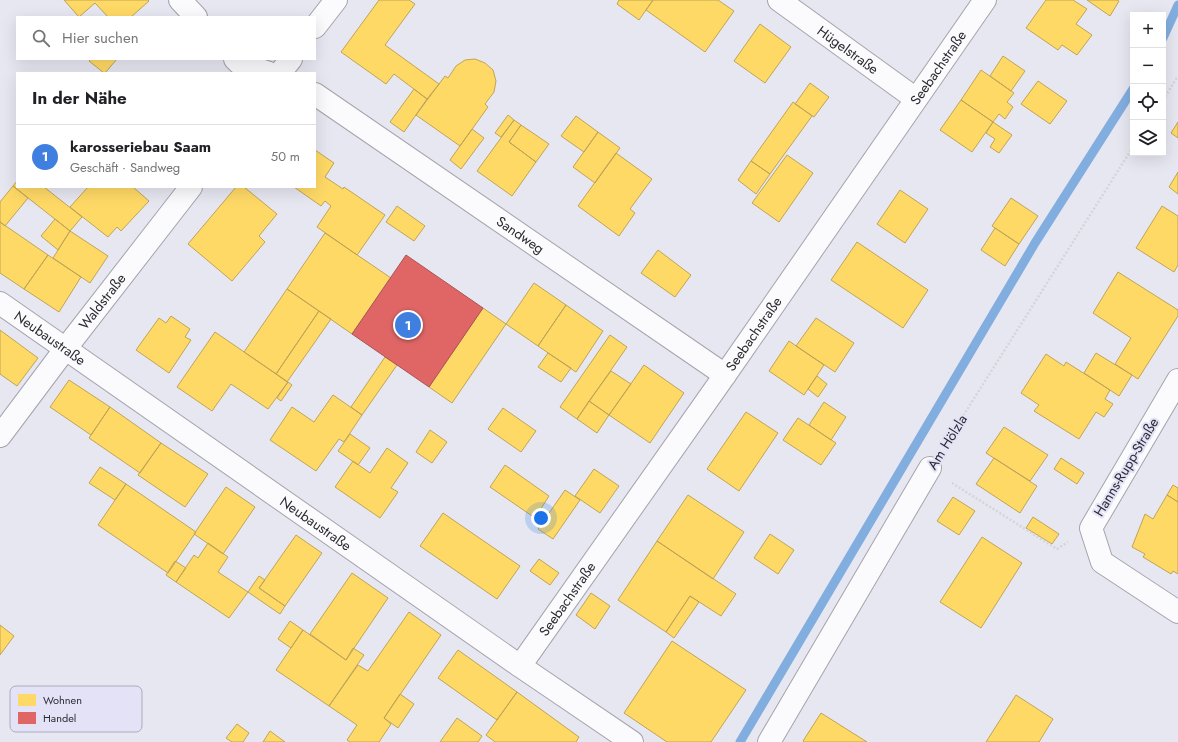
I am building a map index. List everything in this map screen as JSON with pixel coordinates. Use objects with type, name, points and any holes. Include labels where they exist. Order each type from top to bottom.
[{"type":"street","points":[[180,0],[195,16]]},
{"type":"street","points":[[316,26],[336,0]]},
{"type":"street","name":"Hügelstraße","points":[[779,0],[916,99]]},
{"type":"street","name":"Seebachstraße","points":[[520,666],[725,375],[985,0]]},
{"type":"street","points":[[236,60],[239,63],[266,72]]},
{"type":"street","points":[[281,72],[290,60]]},
{"type":"street","name":"Sandweg","points":[[316,95],[725,375]]},
{"type":"street","name":"Waldstraße","points":[[0,436],[190,188]]},
{"type":"street","name":"Neubaustraße","points":[[0,303],[520,666],[632,742]]},
{"type":"street","name":"Hanns-Rupp-Straße","points":[[1178,380],[1091,528],[1102,562],[1178,612]]},
{"type":"street","name":"Am Hölzla","points":[[770,742],[930,468]]},
{"type":"path","points":[[1166,95],[1178,76]]},
{"type":"path","name":"Am Hölzla","points":[[930,468],[1130,153]]},
{"type":"path","points":[[930,468],[1057,549],[1091,528]]},
{"type":"building: Wohnen","points":[[64,0],[149,1],[132,16],[107,16],[95,3],[80,16],[78,16]]},
{"type":"building: Wohnen","points":[[379,0],[409,0],[415,4],[385,45],[439,84],[427,99],[394,74],[386,84],[341,52]]},
{"type":"building: Wohnen","points":[[619,0],[653,0],[639,20],[617,4]]},
{"type":"building: Wohnen","points":[[653,0],[718,0],[734,11],[705,52],[646,10]]},
{"type":"building: Wohnen","points":[[1046,0],[1073,0],[1087,9],[1076,24],[1092,35],[1077,55],[1062,45],[1058,50],[1026,28]]},
{"type":"building: Wohnen","points":[[1087,0],[1117,0],[1119,1],[1110,16]]},
{"type":"building: Wohnen","points":[[760,24],[791,47],[765,83],[734,61]]},
{"type":"building: Wohnen","points":[[1003,56],[1025,71],[1011,91],[990,76]]},
{"type":"building: Wohnen","points":[[475,59],[485,63],[493,70],[496,81],[494,92],[485,104],[488,107],[460,146],[416,115],[445,76],[448,78],[456,66],[465,60]]},
{"type":"building: Wohnen","points":[[116,60],[106,72],[103,72],[89,61]]},
{"type":"building: Wohnen","points":[[981,70],[1014,93],[1007,102],[1013,107],[1005,119],[999,114],[993,122],[961,100]]},
{"type":"building: Wohnen","points":[[1038,81],[1067,101],[1050,124],[1021,104]]},
{"type":"building: Wohnen","points":[[810,83],[829,97],[814,117],[795,104]]},
{"type":"building: Wohnen","points":[[414,89],[427,99],[404,132],[390,122]]},
{"type":"building: Wohnen","points":[[961,100],[993,122],[972,152],[940,130]]},
{"type":"building: Wohnen","points":[[793,102],[812,116],[770,174],[751,161]]},
{"type":"building: Wohnen","points":[[508,115],[514,120],[501,137],[495,133]]},
{"type":"building: Wohnen","points":[[576,116],[598,132],[584,152],[561,136]]},
{"type":"building: Wohnen","points":[[514,120],[521,125],[509,142],[536,162],[512,196],[477,171]]},
{"type":"building: Wohnen","points":[[993,122],[1012,135],[999,153],[990,147],[995,139],[986,133]]},
{"type":"building: Wohnen","points":[[1178,122],[1178,138],[1171,133]]},
{"type":"building: Wohnen","points":[[521,125],[549,144],[536,162],[509,142]]},
{"type":"building: Wohnen","points":[[472,129],[484,138],[461,169],[450,160]]},
{"type":"building: Wohnen","points":[[598,132],[620,148],[595,183],[573,167]]},
{"type":"building: Wohnen","points":[[316,151],[334,163],[325,177],[343,189],[344,187],[385,215],[357,255],[317,227],[331,206],[325,201],[321,206],[295,188],[316,188]]},
{"type":"building: Wohnen","points":[[616,153],[652,179],[630,209],[635,213],[619,236],[578,206]]},
{"type":"building: Wohnen","points":[[787,155],[813,173],[779,222],[752,203]]},
{"type":"building: Wohnen","points":[[751,161],[770,174],[756,194],[738,180]]},
{"type":"building: Wohnen","points":[[1178,172],[1178,194],[1169,187]]},
{"type":"building: Wohnen","points":[[16,182],[16,188],[45,188],[82,217],[70,231],[13,186]]},
{"type":"building: Wohnen","points":[[13,186],[28,198],[5,226],[0,222],[0,202]]},
{"type":"building: Wohnen","points":[[87,188],[134,188],[149,201],[121,231],[117,227],[108,237],[70,207]]},
{"type":"building: Wohnen","points":[[235,188],[245,188],[277,214],[259,236],[265,242],[232,281],[188,244]]},
{"type":"building: Wohnen","points":[[900,190],[928,209],[905,243],[877,224]]},
{"type":"building: Wohnen","points":[[1011,198],[1038,216],[1019,244],[992,226]]},
{"type":"building: Wohnen","points":[[397,206],[425,226],[414,241],[386,222]]},
{"type":"building: Wohnen","points":[[1162,206],[1178,216],[1178,265],[1174,272],[1136,248]]},
{"type":"building: Wohnen","points":[[55,219],[70,231],[58,250],[41,236]]},
{"type":"building: Wohnen","points":[[0,222],[48,255],[24,289],[0,273]]},
{"type":"building: Wohnen","points":[[995,228],[1019,244],[1005,266],[981,250]]},
{"type":"building: Wohnen","points":[[70,231],[108,256],[90,283],[53,258]]},
{"type":"building: Wohnen","points":[[325,233],[391,278],[352,334],[287,289]]},
{"type":"building: Wohnen","points":[[857,242],[928,290],[903,328],[831,280]]},
{"type":"building: Wohnen","points":[[658,250],[691,275],[675,297],[641,273]]},
{"type":"building: Wohnen","points":[[48,255],[81,277],[59,312],[24,289]]},
{"type":"building: Wohnen","points":[[1118,272],[1178,310],[1178,316],[1138,379],[1115,364],[1131,338],[1093,313]]},
{"type":"building: Wohnen","points":[[534,283],[566,305],[538,346],[506,324]]},
{"type":"building: Wohnen","points":[[287,289],[319,311],[276,374],[244,352]]},
{"type":"building: Wohnen","points":[[566,305],[603,331],[576,372],[538,346]]},
{"type":"building: Wohnen","points":[[483,308],[506,324],[452,403],[429,387]]},
{"type":"building: Wohnen","points":[[319,311],[331,319],[287,382],[276,374]]},
{"type":"building: Wohnen","points":[[171,316],[190,329],[185,337],[191,340],[169,373],[136,350],[159,318],[166,323]]},
{"type":"building: Wohnen","points":[[816,318],[854,343],[835,372],[796,346]]},
{"type":"building: Wohnen","points":[[0,330],[38,358],[17,386],[0,374]]},
{"type":"building: Wohnen","points":[[215,332],[288,382],[268,409],[231,384],[212,411],[177,387]]},
{"type":"building: Wohnen","points":[[610,335],[627,347],[577,419],[560,407]]},
{"type":"building: Wohnen","points":[[789,341],[824,365],[804,395],[769,371]]},
{"type":"building: Wohnen","points":[[548,353],[571,368],[561,382],[538,367]]},
{"type":"building: Wohnen","points":[[1096,353],[1132,375],[1119,396],[1084,373]]},
{"type":"building: Wohnen","points":[[1046,354],[1064,366],[1066,362],[1110,390],[1105,399],[1113,404],[1104,417],[1096,412],[1079,439],[1034,411],[1039,405],[1021,393]]},
{"type":"building: Wohnen","points":[[385,357],[397,365],[362,415],[351,407]]},
{"type":"building: Wohnen","points":[[644,365],[684,393],[650,443],[609,415]]},
{"type":"building: Wohnen","points":[[611,371],[631,384],[609,415],[589,401]]},
{"type":"building: Wohnen","points":[[817,376],[827,384],[818,397],[808,389]]},
{"type":"building: Wohnen","points":[[69,380],[110,407],[91,435],[50,407]]},
{"type":"building: Wohnen","points":[[288,382],[292,385],[281,401],[277,398]]},
{"type":"building: Wohnen","points":[[333,395],[362,415],[344,442],[339,439],[316,471],[270,440],[292,407],[314,422]]},
{"type":"building: Wohnen","points":[[589,401],[609,415],[597,433],[577,419]]},
{"type":"building: Wohnen","points":[[824,402],[846,417],[831,440],[809,425]]},
{"type":"building: Wohnen","points":[[110,407],[161,443],[140,473],[89,438]]},
{"type":"building: Wohnen","points":[[503,408],[536,431],[521,452],[488,429]]},
{"type":"building: Wohnen","points":[[746,412],[778,433],[739,491],[707,469]]},
{"type":"building: Wohnen","points":[[798,418],[836,443],[821,465],[783,440]]},
{"type":"building: Wohnen","points":[[1004,427],[1048,455],[1030,481],[986,453]]},
{"type":"building: Wohnen","points":[[430,430],[447,442],[432,463],[416,452]]},
{"type":"building: Wohnen","points":[[350,434],[370,448],[358,465],[338,451]]},
{"type":"building: Wohnen","points":[[161,443],[208,474],[185,507],[138,475]]},
{"type":"building: Wohnen","points":[[387,448],[408,463],[391,488],[398,492],[380,518],[335,487],[353,461],[370,473]]},
{"type":"building: Wohnen","points":[[994,458],[1037,486],[1020,513],[976,484]]},
{"type":"building: Wohnen","points":[[1061,458],[1084,473],[1077,484],[1054,469]]},
{"type":"building: Wohnen","points":[[505,465],[549,496],[535,518],[490,487]]},
{"type":"building: Wohnen","points":[[100,467],[126,484],[115,500],[89,483]]},
{"type":"building: Wohnen","points":[[594,469],[619,486],[600,513],[575,496]]},
{"type":"building: Wohnen","points":[[126,484],[196,532],[168,573],[98,525]]},
{"type":"building: Wohnen","points":[[1173,485],[1178,488],[1178,502],[1167,495]]},
{"type":"building: Wohnen","points":[[226,487],[255,507],[223,554],[194,534]]},
{"type":"building: Wohnen","points":[[565,490],[580,500],[553,539],[538,529]]},
{"type":"building: Wohnen","points":[[688,495],[744,532],[713,579],[657,541]]},
{"type":"building: Wohnen","points":[[1167,495],[1178,502],[1178,574],[1173,571],[1171,574],[1143,557],[1145,554],[1132,547],[1145,514],[1153,519]]},
{"type":"building: Wohnen","points":[[953,497],[975,511],[959,535],[937,521]]},
{"type":"building: Wohnen","points":[[443,513],[520,566],[497,599],[420,546]]},
{"type":"building: Wohnen","points":[[1033,517],[1059,534],[1052,544],[1026,528]]},
{"type":"building: Wohnen","points":[[770,534],[794,550],[778,574],[754,558]]},
{"type":"building: Wohnen","points":[[296,535],[322,553],[285,606],[259,588]]},
{"type":"building: Wohnen","points":[[982,537],[1022,563],[981,628],[940,602]]},
{"type":"building: Wohnen","points":[[657,541],[736,594],[721,616],[690,596],[666,632],[618,600]]},
{"type":"building: Wohnen","points":[[208,543],[228,557],[218,572],[248,592],[229,618],[176,582],[194,555],[198,558]]},
{"type":"building: Wohnen","points":[[539,559],[559,573],[550,585],[530,571]]},
{"type":"building: Wohnen","points":[[175,561],[186,568],[176,582],[166,575]]},
{"type":"building: Wohnen","points":[[352,573],[388,598],[346,660],[310,634]]},
{"type":"building: Wohnen","points":[[259,576],[265,580],[259,588],[285,606],[280,614],[248,592]]},
{"type":"building: Wohnen","points":[[591,593],[610,606],[595,629],[576,615]]},
{"type":"building: Wohnen","points":[[690,596],[699,602],[674,638],[666,632]]},
{"type":"building: Wohnen","points":[[409,612],[441,635],[384,718],[391,724],[379,742],[350,742],[347,740],[357,725],[329,706],[358,665],[368,671]]},
{"type":"building: Wohnen","points":[[290,621],[303,630],[291,648],[278,639]]},
{"type":"building: Wohnen","points":[[0,625],[14,636],[0,655]]},
{"type":"building: Wohnen","points":[[303,630],[346,660],[353,648],[364,655],[329,706],[276,670]]},
{"type":"building: Wohnen","points":[[672,641],[746,690],[711,742],[667,742],[624,713]]},
{"type":"building: Wohnen","points":[[458,650],[517,692],[497,720],[438,678]]},
{"type":"building: Wohnen","points":[[517,692],[579,737],[576,742],[495,742],[486,735]]},
{"type":"building: Wohnen","points":[[400,694],[414,704],[398,728],[384,718]]},
{"type":"building: Wohnen","points":[[1016,695],[1053,719],[1039,742],[986,742]]},
{"type":"building: Wohnen","points":[[821,713],[867,742],[804,742],[803,741]]},
{"type":"building: Wohnen","points":[[457,718],[482,736],[478,742],[440,742]]},
{"type":"building: Wohnen","points":[[237,724],[249,733],[243,742],[232,742],[226,738]]},
{"type":"building: Wohnen","points":[[270,731],[285,742],[263,742]]},
{"type":"building: Handel","points":[[406,255],[483,308],[429,387],[352,334]]},
{"type":"waterway","points":[[1166,31],[1178,5]]},
{"type":"waterway","points":[[740,742],[1035,243],[1130,94]]},
{"type":"place","name":"karosseriebau Saam","points":[[408,325]]}]
